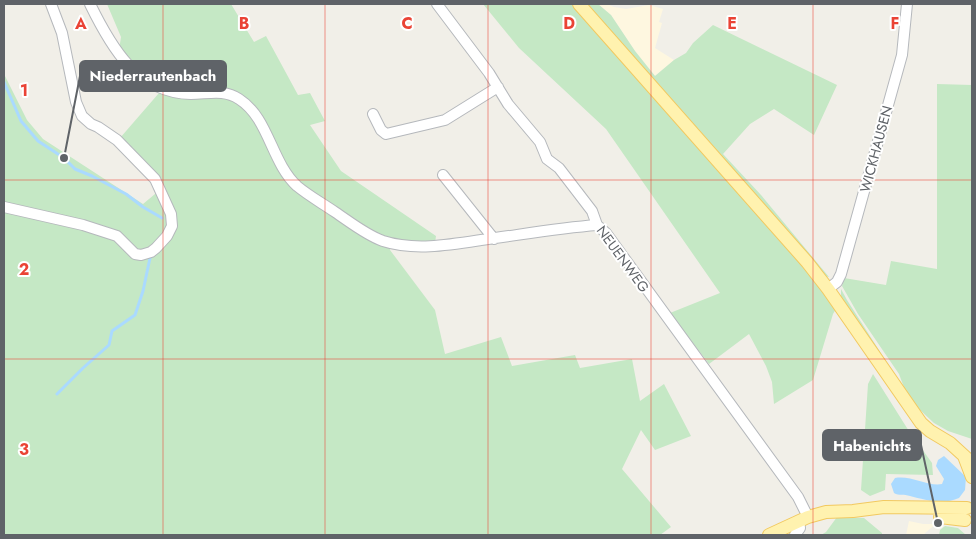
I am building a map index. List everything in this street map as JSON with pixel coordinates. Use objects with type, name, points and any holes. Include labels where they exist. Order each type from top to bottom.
[{"type":"main road","points":[[579,4],[780,231],[828,289],[914,416],[930,431],[950,443],[968,460],[972,477]]},
{"type":"main road","points":[[769,535],[803,519],[826,512],[884,507],[969,515]]},
{"type":"street","points":[[4,207],[83,225],[117,236],[135,254],[141,255],[151,252],[167,236],[172,226],[171,214],[155,180],[117,140],[98,126],[91,124],[82,116],[76,102],[62,32],[51,4]]},
{"type":"street","points":[[90,4],[116,51],[141,78],[172,92],[188,94],[222,93],[238,98],[247,105],[259,122],[278,160],[291,180],[309,195],[371,235],[384,241],[409,246],[450,244],[597,224]]},
{"type":"street","name":"NEUENWEG","points":[[437,4],[498,87],[508,104],[540,142],[548,159],[559,168],[592,212],[597,224],[606,233],[798,497],[803,519]]},
{"type":"street","name":"WICKHAUSEN","points":[[828,289],[837,282],[841,274],[900,62],[907,4]]},
{"type":"street","points":[[373,114],[381,130],[386,134],[396,133],[445,120],[498,87]]},
{"type":"street","points":[[443,175],[494,238]]},
{"type":"street","points":[[795,535],[803,519]]},
{"type":"shaded area","points":[[598,4],[607,4],[626,9],[649,5],[663,9],[659,22],[662,23],[655,48],[674,60],[655,76],[635,51],[611,15]]},
{"type":"shaded area","points":[[909,521],[936,524],[924,535],[906,535]]},
{"type":"green space","points":[[107,4],[231,4],[254,42],[266,36],[298,95],[310,93],[325,121],[310,125],[341,171],[436,236],[435,243],[422,244],[378,236],[293,178],[265,128],[223,89],[209,87],[174,88],[160,84],[145,75],[119,50],[121,37]]},
{"type":"green space","points":[[483,4],[574,4],[788,246],[836,309],[813,380],[774,404],[772,382],[766,366],[749,334],[709,364],[670,313],[720,293],[606,129],[519,48]]},
{"type":"green space","points":[[585,4],[598,4],[611,15],[635,51],[655,76],[674,60],[686,53],[693,43],[713,25],[837,85],[814,135],[774,109],[750,124],[723,154],[761,195],[829,277],[824,276]]},
{"type":"green space","points":[[4,74],[27,120],[43,139],[143,204],[161,189],[120,138],[159,93],[181,98],[226,97],[245,107],[281,170],[390,248],[435,310],[445,354],[501,337],[512,366],[575,355],[580,368],[632,359],[640,401],[664,384],[691,436],[655,450],[641,430],[622,469],[671,527],[660,535],[4,535]]},
{"type":"green space","points":[[937,84],[972,85],[972,439],[948,431],[934,423],[919,409],[905,390],[899,374],[858,314],[842,286],[844,278],[886,285],[891,261],[937,269]]},
{"type":"green space","points":[[841,289],[847,300],[898,380],[841,299]]},
{"type":"green space","points":[[873,374],[932,463],[933,475],[886,474],[885,490],[870,496],[861,490],[868,384]]},
{"type":"green space","points":[[837,517],[864,518],[882,535],[821,535],[826,532]]},
{"type":"green space","points":[[945,526],[958,528],[966,535],[939,535],[940,530]]},
{"type":"water","points":[[944,456],[966,477],[965,490],[959,498],[947,501],[934,501],[894,493],[891,484],[895,478],[907,478],[931,484],[942,484],[944,479],[936,466],[938,460]]},
{"type":"waterway","points":[[4,82],[21,121],[38,141],[64,158],[75,169],[126,194],[162,218]]},
{"type":"waterway","points":[[57,394],[109,345],[112,331],[135,315],[143,291],[150,258],[153,255]]},
{"type":"place","name":"Niederrautenbach","points":[[64,158]]},
{"type":"place","name":"Habenichts","points":[[938,523]]}]
